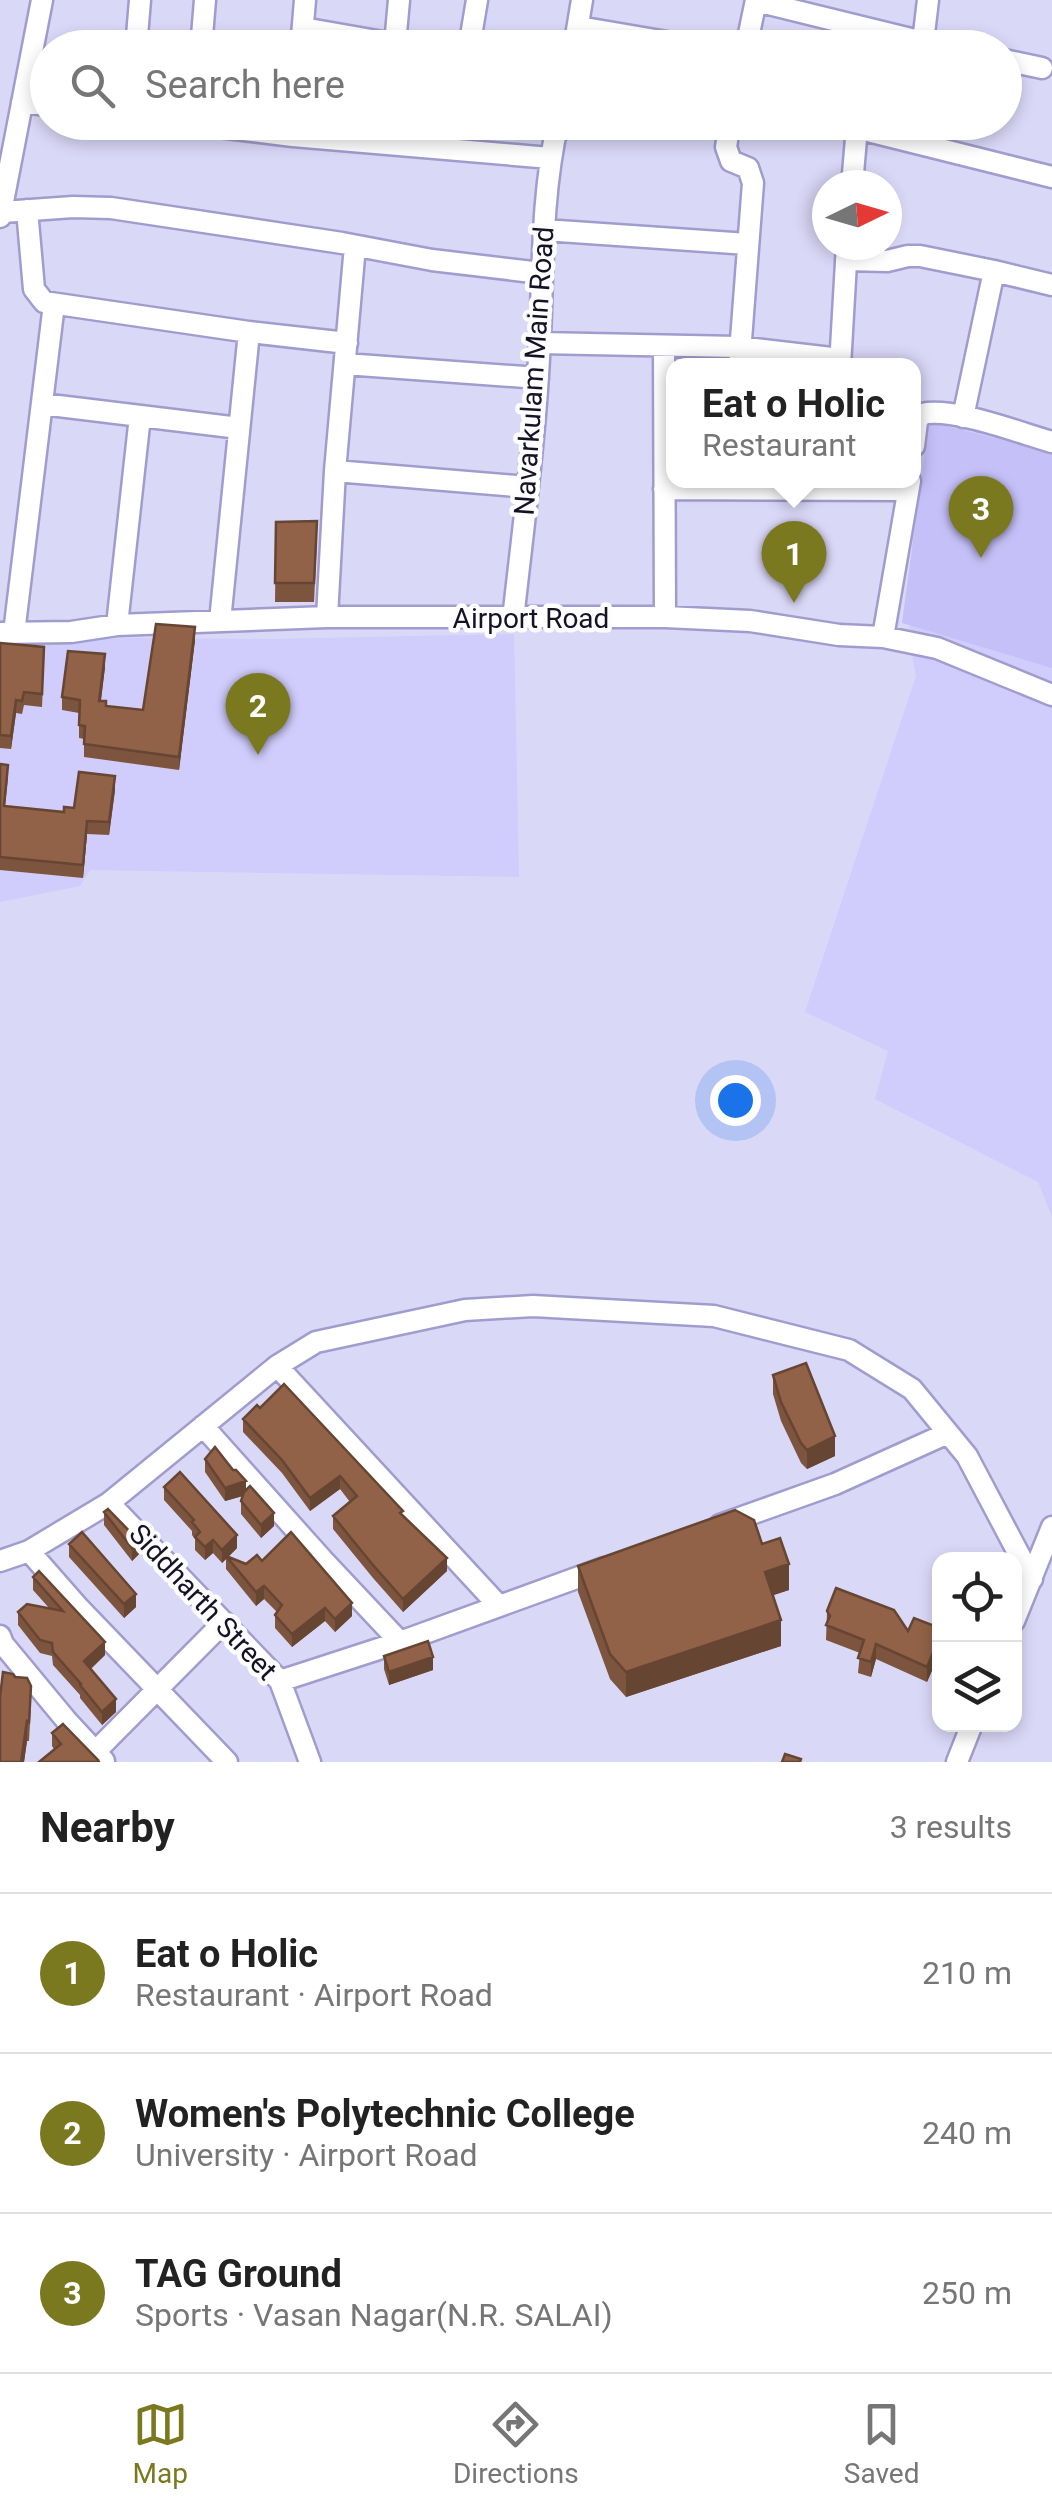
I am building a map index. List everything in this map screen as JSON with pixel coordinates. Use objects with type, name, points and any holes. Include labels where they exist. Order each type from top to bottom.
[{"type":"street","points":[[36,30],[42,0]]},
{"type":"street","points":[[138,30],[140,0]]},
{"type":"street","points":[[202,30],[205,0]]},
{"type":"street","points":[[303,30],[306,0]]},
{"type":"street","points":[[396,30],[399,0]]},
{"type":"street","points":[[472,30],[477,0]]},
{"type":"street","points":[[577,30],[582,0]]},
{"type":"street","points":[[750,30],[756,0],[875,30]]},
{"type":"street","points":[[924,30],[928,0]]},
{"type":"street","points":[[30,61],[1,214],[110,208],[432,260],[542,272]]},
{"type":"street","points":[[1022,64],[1042,68]]},
{"type":"street","points":[[22,102],[30,103]]},
{"type":"street","points":[[385,140],[550,158]]},
{"type":"street","name":"Navarkulam Main Road","points":[[513,619],[538,378],[544,230],[554,140]]},
{"type":"street","points":[[727,140],[731,161],[748,168],[753,183],[739,356]]},
{"type":"street","points":[[853,170],[856,140]]},
{"type":"street","points":[[905,140],[1052,177]]},
{"type":"street","points":[[27,210],[34,290],[44,302],[249,332],[346,353],[538,378]]},
{"type":"street","points":[[544,230],[748,244]]},
{"type":"street","points":[[326,617],[355,246]]},
{"type":"street","points":[[902,257],[920,256],[1052,285]]},
{"type":"street","points":[[840,358],[846,260]]},
{"type":"street","points":[[963,417],[994,271]]},
{"type":"street","points":[[7,633],[54,304]]},
{"type":"street","points":[[220,621],[249,332]]},
{"type":"street","points":[[540,342],[664,346],[773,358]]},
{"type":"street","points":[[664,346],[666,617]]},
{"type":"street","points":[[42,404],[239,428]]},
{"type":"street","points":[[921,415],[932,412],[963,417],[1052,442]]},
{"type":"street","points":[[117,625],[140,416]]},
{"type":"street","points":[[335,471],[528,488]]},
{"type":"street","points":[[664,489],[684,488]]},
{"type":"street","points":[[883,636],[908,488]]},
{"type":"street","name":"Airport Road","points":[[7,633],[326,617],[666,617],[750,621],[839,635],[883,636],[937,648],[1052,694]]},
{"type":"street","points":[[0,1561],[28,1550],[109,1503],[277,1366],[316,1342],[466,1310],[533,1306],[714,1316],[848,1350],[912,1389],[967,1456],[1032,1578]]},
{"type":"street","points":[[277,1366],[499,1606]]},
{"type":"street","points":[[203,1426],[400,1642]]},
{"type":"street","points":[[699,1533],[834,1484],[948,1433]]},
{"type":"street","name":"Siddharth Street","points":[[109,1503],[280,1681],[310,1762]]},
{"type":"street","points":[[1022,1602],[1052,1527]]},
{"type":"street","points":[[28,1550],[227,1762]]},
{"type":"street","points":[[280,1681],[631,1558]]},
{"type":"street","points":[[0,1636],[100,1757],[224,1622]]},
{"type":"street","points":[[957,1762],[969,1732]]},
{"type":"shaded area","points":[[927,420],[1052,449],[1052,1217],[1038,1182],[875,1099],[888,1051],[805,1012],[916,676],[909,639],[914,493],[915,488],[921,488],[921,454]]},
{"type":"shaded area","points":[[929,422],[1052,452],[1052,668],[902,623]]},
{"type":"shaded area","points":[[514,634],[519,877],[90,870],[80,886],[0,902],[0,642]]},
{"type":"building","points":[[317,521],[314,583],[275,583],[276,522]]},
{"type":"building","points":[[156,624],[195,627],[179,757],[84,744],[85,726],[79,725],[80,700],[62,697],[68,651],[105,654],[99,701],[106,701],[106,706],[143,710]]},
{"type":"building","points":[[0,643],[44,647],[42,694],[24,692],[22,701],[16,700],[11,736],[0,735]]},
{"type":"building","points":[[0,764],[8,765],[4,806],[64,812],[64,807],[74,808],[79,772],[115,776],[109,822],[87,821],[83,865],[0,857]]},
{"type":"building","points":[[806,1363],[835,1436],[807,1450],[781,1402],[773,1375]]},
{"type":"building","points":[[284,1384],[403,1511],[400,1513],[447,1558],[403,1599],[333,1516],[357,1496],[340,1476],[310,1498],[282,1460],[243,1419]]},
{"type":"building","points":[[215,1447],[246,1481],[225,1488],[205,1459]]},
{"type":"building","points":[[180,1472],[237,1535],[222,1550],[213,1540],[205,1547],[195,1537],[200,1532],[194,1520],[164,1487]]},
{"type":"building","points":[[250,1486],[274,1513],[261,1525],[241,1501]]},
{"type":"building","points":[[108,1509],[139,1541],[132,1548],[104,1512]]},
{"type":"building","points":[[735,1510],[754,1520],[762,1544],[780,1538],[789,1564],[765,1572],[781,1620],[626,1672],[610,1654],[578,1566]]},
{"type":"building","points":[[82,1532],[136,1594],[124,1604],[69,1544]]},
{"type":"building","points":[[291,1532],[352,1603],[335,1619],[325,1608],[292,1634],[275,1615],[282,1605],[264,1586],[256,1592],[226,1556],[246,1564],[257,1555],[262,1561]]},
{"type":"building","points":[[39,1571],[105,1642],[84,1661],[116,1699],[102,1712],[53,1652],[52,1643],[40,1640],[18,1612],[27,1604],[63,1611],[33,1577]]},
{"type":"building","points":[[836,1588],[894,1610],[908,1631],[914,1618],[932,1625],[932,1655],[927,1667],[876,1644],[871,1662],[858,1658],[864,1640],[826,1625],[830,1616],[827,1611]]},
{"type":"building","points":[[428,1641],[433,1657],[389,1672],[384,1656]]},
{"type":"building","points":[[3,1672],[27,1678],[31,1686],[21,1762],[0,1762]]},
{"type":"building","points":[[63,1724],[99,1762],[39,1762],[61,1744],[52,1733]]},
{"type":"building","points":[[785,1754],[801,1759],[800,1762],[782,1762]]},
{"type":"place","name":"TAG Ground","points":[[981,558]]},
{"type":"place","name":"Eat o Holic","points":[[794,603]]},
{"type":"place","name":"Women's Polytechnic College","points":[[258,755]]}]
